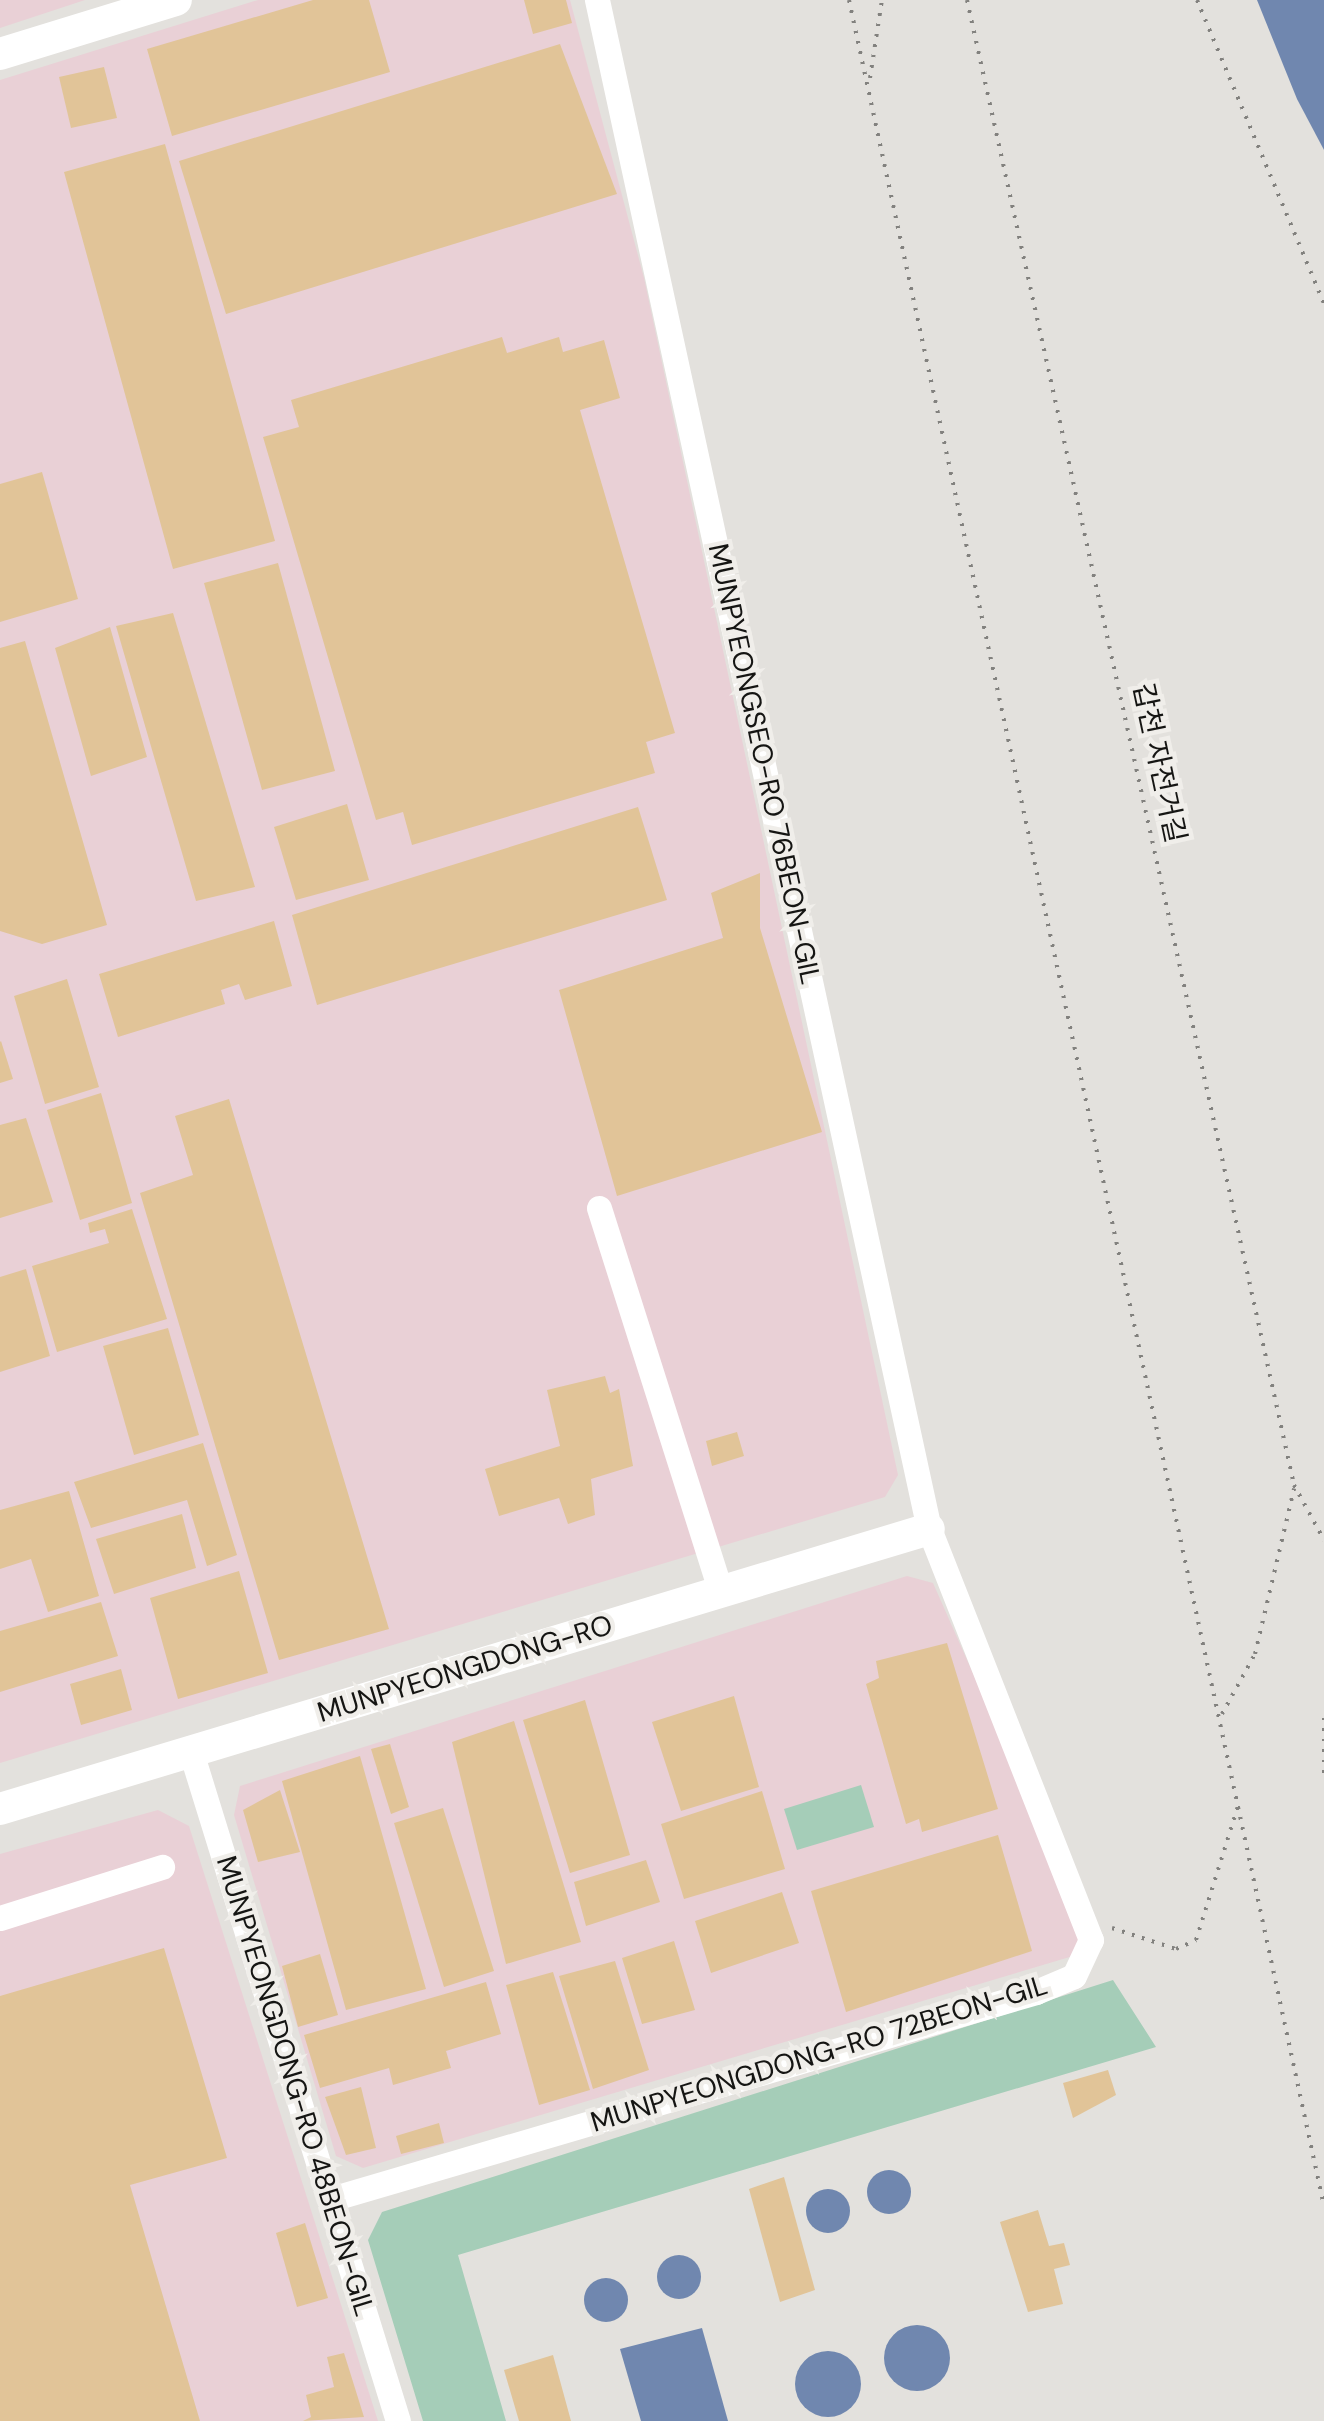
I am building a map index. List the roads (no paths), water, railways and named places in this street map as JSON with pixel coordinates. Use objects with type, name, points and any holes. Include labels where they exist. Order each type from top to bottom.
[{"type":"main road","points":[[0,54],[176,0]]},
{"type":"main road","name":"MUNPYEONGDONG-RO","points":[[0,1809],[929,1529]]},
{"type":"street","name":"MUNPYEONGSEO-RO 76BEON-GIL","points":[[597,0],[929,1529]]},
{"type":"street","points":[[598,1208],[721,1592]]},
{"type":"street","name":"MUNPYEONGDONG-RO 72BEON-GIL","points":[[331,2199],[1036,1992],[1074,1976],[1090,1940],[929,1529]]},
{"type":"street","name":"MUNPYEONGDONG-RO 48BEON-GIL","points":[[192,1752],[398,2421]]},
{"type":"street","points":[[0,1918],[162,1866]]},
{"type":"water","points":[[1257,0],[1324,0],[1324,150],[1297,99]]},
{"type":"water","points":[[889,2170],[904,2177],[911,2192],[904,2207],[889,2214],[874,2207],[867,2192],[874,2177]]},
{"type":"water","points":[[828,2189],[843,2196],[850,2211],[843,2226],[828,2233],[813,2226],[806,2211],[813,2196]]},
{"type":"water","points":[[679,2255],[695,2261],[701,2277],[695,2293],[679,2299],[663,2293],[657,2277],[663,2261]]},
{"type":"water","points":[[606,2278],[622,2284],[628,2300],[622,2316],[606,2322],[590,2316],[584,2300],[590,2284]]},
{"type":"water","points":[[917,2325],[940,2335],[950,2358],[940,2381],[917,2391],[894,2381],[884,2358],[894,2335]]},
{"type":"water","points":[[702,2328],[728,2421],[641,2421],[620,2349]]},
{"type":"water","points":[[828,2351],[851,2361],[861,2384],[851,2407],[828,2417],[805,2407],[795,2384],[805,2361]]}]
